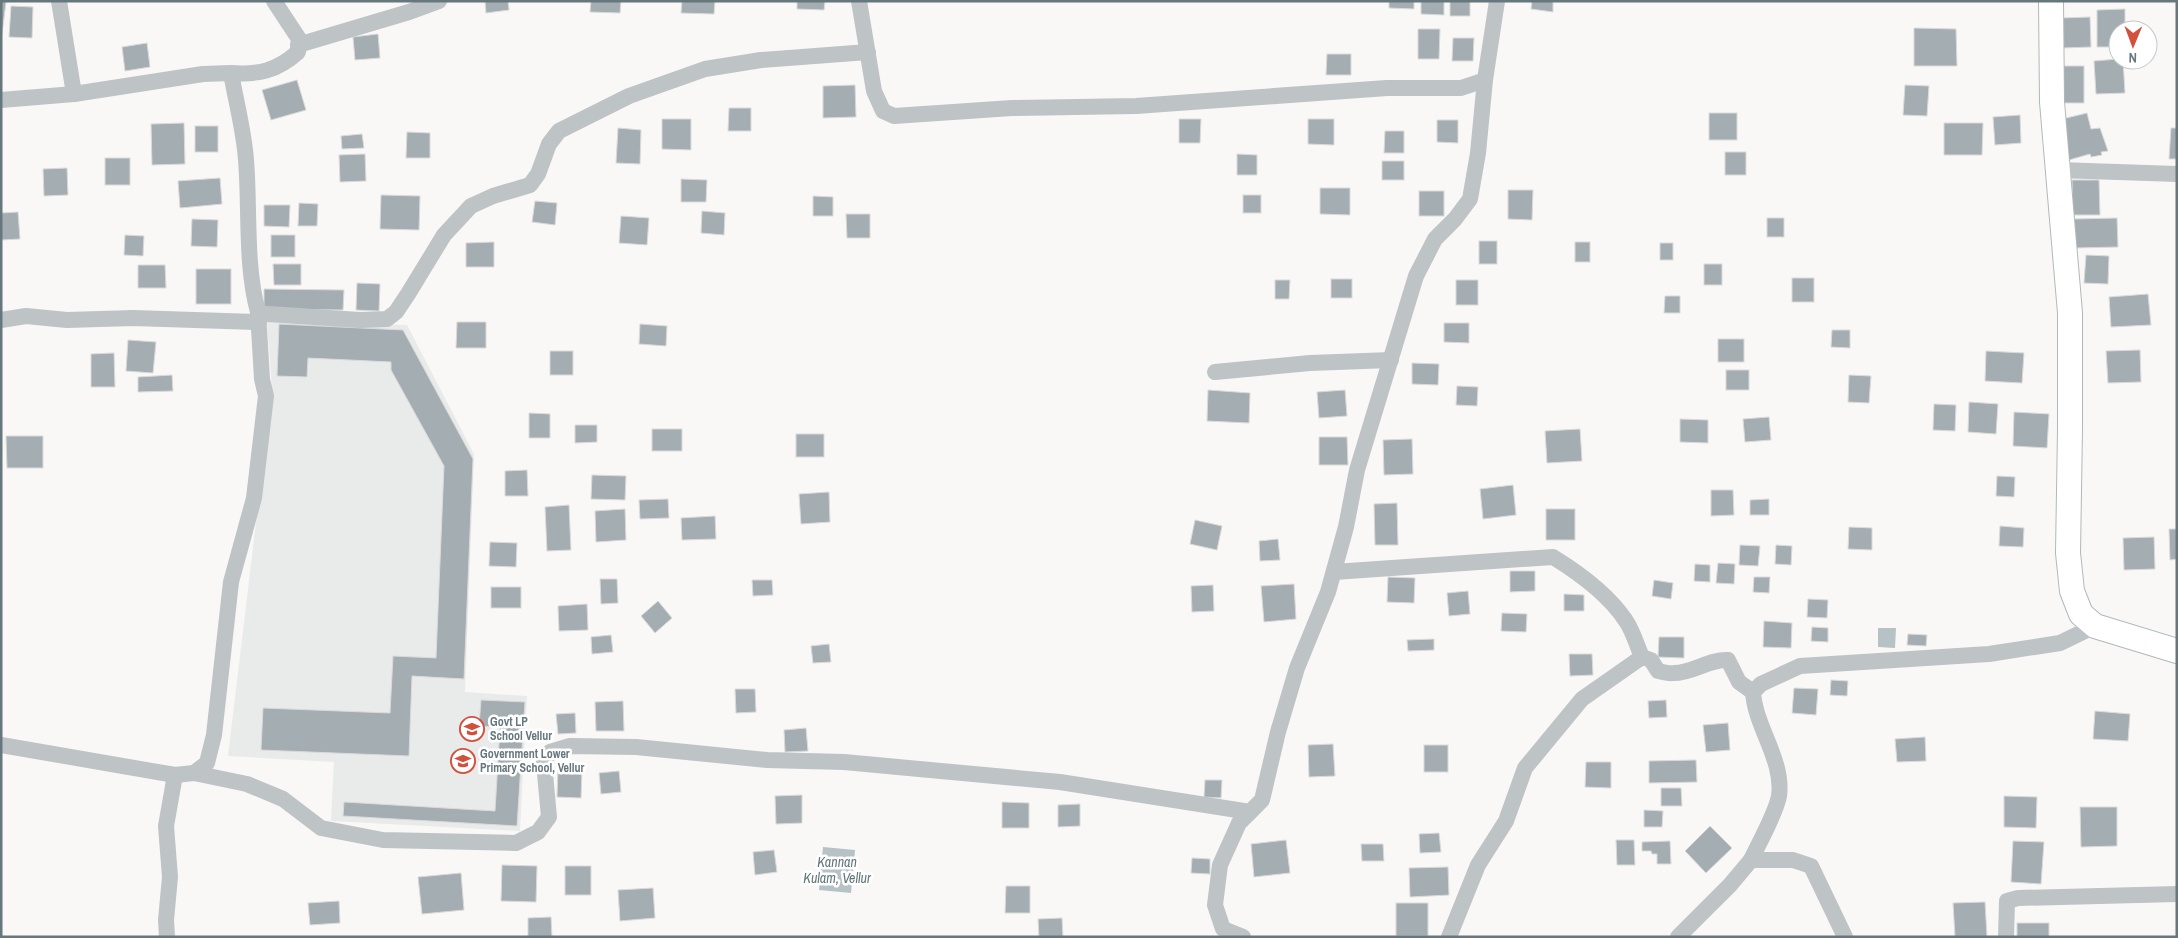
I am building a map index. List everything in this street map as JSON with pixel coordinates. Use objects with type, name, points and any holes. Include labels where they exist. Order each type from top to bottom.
[{"type":"main road","points":[[2051,1],[2052,102],[2070,313],[2068,553],[2072,591],[2081,614],[2095,626],[2177,651]]},
{"type":"street","points":[[58,1],[74,94]]},
{"type":"street","points":[[1,100],[74,94],[203,74],[250,74],[284,65],[298,52],[299,38],[274,1]]},
{"type":"street","points":[[298,45],[409,12],[439,1]]},
{"type":"street","points":[[859,1],[874,91],[883,111],[894,116],[1012,108],[1136,106],[1386,88],[1461,88],[1485,80]]},
{"type":"street","points":[[1244,937],[1223,929],[1215,904],[1220,865],[1239,823],[1262,800],[1278,732],[1297,668],[1328,592],[1334,572],[1346,527],[1357,470],[1416,276],[1435,239],[1470,198],[1478,154],[1485,80],[1497,1]]},
{"type":"street","points":[[1,320],[26,316],[67,320],[258,317],[360,320],[388,318],[396,312],[444,235],[471,206],[493,196],[530,185],[538,174],[549,144],[559,131],[629,96],[705,69],[761,60],[868,52]]},
{"type":"street","points":[[194,773],[207,763],[214,735],[231,582],[254,498],[266,396],[262,379],[258,317],[254,296],[248,220],[246,158],[231,73]]},
{"type":"street","points":[[2058,170],[2177,174]]},
{"type":"street","points":[[1215,372],[1310,362],[1391,360]]},
{"type":"street","points":[[1334,572],[1553,557],[1573,569],[1607,599],[1627,622],[1642,657],[1651,660],[1658,671],[1674,674],[1690,671],[1718,660],[1728,660],[1739,682],[1753,692]]},
{"type":"street","points":[[1678,937],[1730,885],[1751,860],[1779,798],[1780,778],[1754,705],[1753,692],[1761,684],[1800,666],[1989,654],[2060,643],[2095,626]]},
{"type":"street","points":[[1448,937],[1478,865],[1506,821],[1525,768],[1582,699],[1642,657]]},
{"type":"street","points":[[1,745],[175,775],[194,773],[247,784],[283,799],[320,828],[393,841],[516,844],[538,832],[549,817],[544,763],[550,752],[570,746],[636,747],[767,760],[844,762],[1060,782],[1250,812]]},
{"type":"street","points":[[167,937],[166,920],[170,877],[166,826],[175,775]]},
{"type":"street","points":[[1751,860],[1793,860],[1811,866],[1845,937]]},
{"type":"street","points":[[2006,937],[2007,901],[2018,898],[2177,894]]},
{"type":"shaded area","points":[[267,321],[407,325],[474,454],[465,692],[527,696],[520,831],[331,821],[334,762],[228,756],[272,389]]},
{"type":"water","points":[[1878,628],[1896,628],[1895,648],[1878,647]]},
{"type":"water","name":"Kannan Kulam, Vellur","points":[[823,847],[855,850],[851,893],[819,890]]},
{"type":"building","points":[[1,1],[6,2],[2,34],[1,34]]},
{"type":"building","points":[[485,1],[508,1],[509,10],[486,13]]},
{"type":"building","points":[[591,1],[621,1],[620,13],[590,12]]},
{"type":"building","points":[[682,1],[715,1],[714,14],[681,13]]},
{"type":"building","points":[[797,1],[825,1],[824,10],[797,9]]},
{"type":"building","points":[[1389,1],[1414,1],[1414,9],[1389,8]]},
{"type":"building","points":[[1421,1],[1444,1],[1444,15],[1421,14]]},
{"type":"building","points":[[1450,1],[1470,1],[1470,16],[1450,16]]},
{"type":"building","points":[[1532,1],[1553,1],[1553,12],[1531,9]]},
{"type":"building","points":[[11,6],[33,7],[32,38],[9,37]]},
{"type":"building","points":[[2125,9],[2125,20],[2108,20],[2108,47],[2097,47],[2097,10]]},
{"type":"building","points":[[2090,17],[2091,47],[2062,48],[2061,18]]},
{"type":"building","points":[[1914,28],[1956,29],[1957,66],[1914,66]]},
{"type":"building","points":[[1418,29],[1440,29],[1439,59],[1418,59]]},
{"type":"building","points":[[378,34],[380,58],[355,60],[353,37]]},
{"type":"building","points":[[1453,38],[1474,38],[1473,61],[1452,61]]},
{"type":"building","points":[[147,43],[150,67],[125,71],[122,47]]},
{"type":"building","points":[[1327,54],[1351,54],[1351,75],[1326,75]]},
{"type":"building","points":[[2108,60],[2108,70],[2124,70],[2125,93],[2096,94],[2094,61]]},
{"type":"building","points":[[2058,66],[2084,66],[2084,103],[2058,103]]},
{"type":"building","points":[[297,80],[306,110],[271,120],[262,90]]},
{"type":"building","points":[[855,85],[856,117],[823,118],[823,86]]},
{"type":"building","points":[[1905,85],[1929,86],[1927,116],[1903,115]]},
{"type":"building","points":[[729,108],[751,108],[751,131],[728,131]]},
{"type":"building","points":[[1709,113],[1737,113],[1737,140],[1709,140]]},
{"type":"building","points":[[2087,113],[2091,129],[2100,128],[2108,151],[2101,152],[2102,155],[2091,157],[2090,154],[2069,160],[2058,120]]},
{"type":"building","points":[[2020,115],[2021,143],[1995,145],[1993,117]]},
{"type":"building","points":[[662,119],[691,119],[691,150],[662,149]]},
{"type":"building","points":[[1179,119],[1201,119],[1200,143],[1179,143]]},
{"type":"building","points":[[1308,119],[1334,119],[1334,145],[1308,144]]},
{"type":"building","points":[[1437,120],[1458,120],[1458,143],[1437,142]]},
{"type":"building","points":[[184,123],[185,164],[152,165],[151,124]]},
{"type":"building","points":[[1944,123],[1983,123],[1982,155],[1944,155]]},
{"type":"building","points":[[195,126],[218,126],[218,152],[195,152]]},
{"type":"building","points":[[618,128],[641,130],[640,164],[616,163]]},
{"type":"building","points":[[2171,128],[2177,128],[2177,159],[2169,159]]},
{"type":"building","points":[[1385,131],[1404,131],[1404,153],[1384,153]]},
{"type":"building","points":[[407,132],[430,133],[430,158],[406,158]]},
{"type":"building","points":[[362,134],[364,148],[342,149],[341,136]]},
{"type":"building","points":[[1725,152],[1746,152],[1746,175],[1725,175]]},
{"type":"building","points":[[365,154],[366,181],[340,182],[339,155]]},
{"type":"building","points":[[1237,154],[1257,155],[1257,175],[1237,175]]},
{"type":"building","points":[[105,158],[130,158],[130,185],[105,185]]},
{"type":"building","points":[[1382,161],[1404,161],[1404,180],[1382,180]]},
{"type":"building","points":[[67,168],[68,195],[44,196],[43,169]]},
{"type":"building","points":[[220,178],[222,204],[180,208],[178,181]]},
{"type":"building","points":[[681,179],[707,180],[706,202],[681,202]]},
{"type":"building","points":[[2072,180],[2099,180],[2100,215],[2073,215]]},
{"type":"building","points":[[1320,188],[1350,188],[1350,215],[1320,214]]},
{"type":"building","points":[[1508,190],[1533,190],[1532,220],[1508,219]]},
{"type":"building","points":[[1419,191],[1444,191],[1444,216],[1419,216]]},
{"type":"building","points":[[381,195],[420,196],[419,230],[380,229]]},
{"type":"building","points":[[1243,195],[1261,195],[1261,213],[1243,213]]},
{"type":"building","points":[[813,196],[833,197],[833,216],[813,216]]},
{"type":"building","points":[[535,201],[557,203],[555,225],[532,222]]},
{"type":"building","points":[[299,203],[318,204],[317,226],[298,226]]},
{"type":"building","points":[[264,205],[290,205],[289,227],[264,226]]},
{"type":"building","points":[[702,211],[725,213],[724,235],[701,233]]},
{"type":"building","points":[[18,212],[20,239],[1,240],[1,213]]},
{"type":"building","points":[[846,214],[870,214],[870,238],[847,238]]},
{"type":"building","points":[[621,216],[649,218],[647,245],[619,243]]},
{"type":"building","points":[[1767,218],[1784,218],[1784,237],[1767,237]]},
{"type":"building","points":[[2117,218],[2118,247],[2075,248],[2074,219]]},
{"type":"building","points":[[192,219],[218,220],[217,247],[191,246]]},
{"type":"building","points":[[125,235],[144,236],[143,256],[124,255]]},
{"type":"building","points":[[271,235],[295,235],[295,257],[271,257]]},
{"type":"building","points":[[1479,241],[1497,241],[1497,264],[1479,264]]},
{"type":"building","points":[[494,242],[494,267],[466,267],[466,243]]},
{"type":"building","points":[[1575,242],[1590,242],[1590,262],[1575,262]]},
{"type":"building","points":[[1660,243],[1673,243],[1673,260],[1660,260]]},
{"type":"building","points":[[2086,255],[2109,256],[2108,284],[2084,283]]},
{"type":"building","points":[[273,264],[301,264],[301,285],[274,285]]},
{"type":"building","points":[[1704,264],[1722,264],[1722,285],[1704,285]]},
{"type":"building","points":[[138,265],[165,265],[166,288],[138,288]]},
{"type":"building","points":[[196,269],[231,269],[231,304],[196,304]]},
{"type":"building","points":[[1792,278],[1814,278],[1814,302],[1792,302]]},
{"type":"building","points":[[1331,279],[1352,279],[1352,298],[1331,298]]},
{"type":"building","points":[[1275,280],[1290,280],[1289,299],[1275,299]]},
{"type":"building","points":[[1456,280],[1478,280],[1478,305],[1456,305]]},
{"type":"building","points":[[357,283],[380,284],[379,311],[356,310]]},
{"type":"building","points":[[264,289],[344,290],[343,310],[264,309]]},
{"type":"building","points":[[2148,294],[2151,325],[2111,327],[2109,297]]},
{"type":"building","points":[[1665,296],[1680,296],[1680,313],[1664,313]]},
{"type":"building","points":[[457,322],[486,322],[486,348],[456,348]]},
{"type":"building","points":[[1444,323],[1469,323],[1469,343],[1444,342]]},
{"type":"building","points":[[279,324],[403,330],[473,459],[464,679],[412,676],[409,756],[261,750],[263,708],[390,713],[393,656],[436,658],[444,466],[391,370],[391,362],[308,358],[307,377],[277,376]]},
{"type":"building","points":[[640,324],[667,326],[666,346],[639,344]]},
{"type":"building","points":[[1832,330],[1850,330],[1850,348],[1831,347]]},
{"type":"building","points":[[1718,339],[1744,339],[1744,362],[1718,362]]},
{"type":"building","points":[[128,340],[156,342],[153,373],[126,371]]},
{"type":"building","points":[[2140,350],[2141,382],[2108,383],[2106,351]]},
{"type":"building","points":[[550,351],[573,351],[573,375],[550,375]]},
{"type":"building","points":[[1986,351],[2024,353],[2022,383],[1985,381]]},
{"type":"building","points":[[114,353],[115,387],[91,387],[91,354]]},
{"type":"building","points":[[1412,363],[1439,364],[1438,385],[1412,384]]},
{"type":"building","points":[[1726,370],[1749,370],[1749,390],[1726,390]]},
{"type":"building","points":[[172,375],[173,391],[138,392],[138,377]]},
{"type":"building","points":[[1849,375],[1871,376],[1869,403],[1848,402]]},
{"type":"building","points":[[1457,386],[1478,387],[1477,406],[1456,405]]},
{"type":"building","points":[[1208,390],[1250,393],[1249,423],[1207,421]]},
{"type":"building","points":[[1345,390],[1347,416],[1319,418],[1317,392]]},
{"type":"building","points":[[1969,402],[1998,404],[1996,434],[1968,432]]},
{"type":"building","points":[[1934,404],[1956,405],[1955,431],[1933,430]]},
{"type":"building","points":[[2014,412],[2049,414],[2047,448],[2013,446]]},
{"type":"building","points":[[529,413],[550,414],[550,438],[529,438]]},
{"type":"building","points":[[1769,417],[1771,440],[1745,442],[1743,419]]},
{"type":"building","points":[[1680,419],[1708,420],[1708,443],[1680,442]]},
{"type":"building","points":[[575,425],[597,425],[597,442],[575,443]]},
{"type":"building","points":[[652,429],[682,429],[682,451],[652,451]]},
{"type":"building","points":[[1580,429],[1582,461],[1547,463],[1545,431]]},
{"type":"building","points":[[796,434],[824,434],[824,457],[796,457]]},
{"type":"building","points":[[6,436],[43,436],[43,468],[7,468]]},
{"type":"building","points":[[1319,437],[1347,437],[1348,465],[1319,465]]},
{"type":"building","points":[[1412,439],[1413,474],[1384,475],[1383,440]]},
{"type":"building","points":[[527,470],[528,496],[505,496],[505,471]]},
{"type":"building","points":[[592,475],[626,476],[625,500],[591,499]]},
{"type":"building","points":[[1997,476],[2015,477],[2014,497],[1996,496]]},
{"type":"building","points":[[1513,485],[1516,515],[1483,519],[1480,489]]},
{"type":"building","points":[[1711,490],[1733,490],[1734,515],[1711,516]]},
{"type":"building","points":[[829,492],[830,522],[801,524],[799,494]]},
{"type":"building","points":[[668,499],[669,518],[640,519],[639,500]]},
{"type":"building","points":[[1769,499],[1769,515],[1750,515],[1750,500]]},
{"type":"building","points":[[1397,503],[1398,545],[1375,545],[1374,504]]},
{"type":"building","points":[[569,505],[571,550],[547,551],[545,507]]},
{"type":"building","points":[[625,509],[626,540],[596,542],[595,511]]},
{"type":"building","points":[[1546,509],[1575,509],[1575,540],[1546,540]]},
{"type":"building","points":[[715,516],[716,539],[682,540],[681,518]]},
{"type":"building","points":[[1195,520],[1222,526],[1217,550],[1190,544]]},
{"type":"building","points":[[2000,526],[2024,528],[2023,547],[1999,546]]},
{"type":"building","points":[[1849,527],[1872,528],[1872,550],[1848,549]]},
{"type":"building","points":[[2169,529],[2177,529],[2177,559],[2170,560]]},
{"type":"building","points":[[2154,537],[2155,569],[2124,570],[2123,538]]},
{"type":"building","points":[[1278,539],[1280,560],[1260,561],[1259,541]]},
{"type":"building","points":[[490,542],[517,543],[516,567],[489,566]]},
{"type":"building","points":[[1740,545],[1760,546],[1758,566],[1739,565]]},
{"type":"building","points":[[1776,545],[1792,546],[1791,565],[1775,564]]},
{"type":"building","points":[[1718,563],[1735,564],[1734,584],[1716,583]]},
{"type":"building","points":[[1695,564],[1710,565],[1710,582],[1694,581]]},
{"type":"building","points":[[1510,571],[1535,571],[1535,591],[1510,592]]},
{"type":"building","points":[[1388,577],[1415,578],[1414,603],[1387,602]]},
{"type":"building","points":[[1754,577],[1770,577],[1769,593],[1753,592]]},
{"type":"building","points":[[600,579],[617,579],[618,603],[601,604]]},
{"type":"building","points":[[752,580],[772,580],[773,595],[753,596]]},
{"type":"building","points":[[1654,580],[1673,583],[1671,599],[1652,596]]},
{"type":"building","points":[[1294,584],[1296,619],[1264,622],[1261,586]]},
{"type":"building","points":[[1213,585],[1214,611],[1192,612],[1191,586]]},
{"type":"building","points":[[491,587],[521,587],[521,608],[491,608]]},
{"type":"building","points":[[1468,591],[1470,614],[1449,616],[1447,593]]},
{"type":"building","points":[[1564,594],[1584,595],[1584,611],[1564,611]]},
{"type":"building","points":[[1808,599],[1828,600],[1827,618],[1807,617]]},
{"type":"building","points":[[658,601],[672,618],[655,633],[641,616]]},
{"type":"building","points":[[587,604],[588,630],[559,631],[558,606]]},
{"type":"building","points":[[1502,613],[1527,614],[1526,632],[1501,631]]},
{"type":"building","points":[[1764,621],[1792,623],[1791,648],[1763,647]]},
{"type":"building","points":[[1812,627],[1828,628],[1828,642],[1811,641]]},
{"type":"building","points":[[1908,634],[1927,635],[1926,646],[1907,645]]},
{"type":"building","points":[[611,635],[613,652],[592,654],[591,637]]},
{"type":"building","points":[[1659,637],[1684,637],[1684,658],[1658,657]]},
{"type":"building","points":[[1434,639],[1434,650],[1408,651],[1407,640]]},
{"type":"building","points":[[829,644],[831,662],[813,663],[811,646]]},
{"type":"building","points":[[1569,654],[1592,654],[1593,675],[1570,676]]},
{"type":"building","points":[[1831,680],[1848,681],[1847,696],[1830,695]]},
{"type":"building","points":[[1794,688],[1818,689],[1816,715],[1792,713]]},
{"type":"building","points":[[735,689],[755,689],[756,712],[736,713]]},
{"type":"building","name":"Government Lower Primary School, Vellur","points":[[481,700],[525,702],[517,826],[343,816],[344,802],[495,811],[500,727],[479,726]]},
{"type":"building","points":[[1666,700],[1667,717],[1649,718],[1648,701]]},
{"type":"building","points":[[623,701],[624,731],[596,731],[595,702]]},
{"type":"building","points":[[2095,711],[2130,714],[2128,741],[2093,739]]},
{"type":"building","points":[[575,713],[576,733],[558,734],[556,714]]},
{"type":"building","points":[[1728,723],[1730,750],[1706,752],[1703,725]]},
{"type":"building","points":[[806,728],[808,751],[785,752],[784,730]]},
{"type":"building","points":[[1925,737],[1926,761],[1897,762],[1895,739]]},
{"type":"building","points":[[1333,744],[1335,776],[1309,777],[1308,745]]},
{"type":"building","points":[[1424,745],[1448,745],[1448,772],[1424,772]]},
{"type":"building","points":[[1696,760],[1697,782],[1649,783],[1649,761]]},
{"type":"building","points":[[1586,762],[1611,762],[1611,788],[1585,787]]},
{"type":"building","points":[[558,768],[582,769],[581,798],[557,797]]},
{"type":"building","points":[[619,771],[621,792],[601,794],[599,773]]},
{"type":"building","points":[[1205,780],[1222,780],[1221,798],[1204,797]]},
{"type":"building","points":[[1661,788],[1681,788],[1682,806],[1661,806]]},
{"type":"building","points":[[802,795],[802,823],[776,824],[775,796]]},
{"type":"building","points":[[2004,796],[2037,797],[2036,828],[2004,827]]},
{"type":"building","points":[[1002,802],[1029,803],[1029,828],[1002,828]]},
{"type":"building","points":[[1080,804],[1080,826],[1058,827],[1058,805]]},
{"type":"building","points":[[2080,807],[2117,807],[2117,846],[2081,847]]},
{"type":"building","points":[[1644,810],[1663,811],[1662,827],[1644,827]]},
{"type":"building","points":[[1710,826],[1732,848],[1706,873],[1685,851]]},
{"type":"building","points":[[1439,833],[1441,852],[1420,853],[1419,834]]},
{"type":"building","points":[[1286,840],[1290,873],[1254,877],[1251,844]]},
{"type":"building","points":[[1616,840],[1634,840],[1635,865],[1617,865]]},
{"type":"building","points":[[1670,841],[1671,864],[1657,864],[1657,854],[1652,854],[1651,851],[1642,851],[1642,842]]},
{"type":"building","points":[[2013,841],[2044,842],[2041,884],[2011,882]]},
{"type":"building","points":[[1361,844],[1383,844],[1384,861],[1362,861]]},
{"type":"building","points":[[774,850],[777,872],[755,875],[753,852]]},
{"type":"building","points":[[1192,858],[1210,859],[1210,874],[1191,873]]},
{"type":"building","points":[[502,865],[537,866],[536,902],[501,901]]},
{"type":"building","points":[[565,866],[591,866],[591,895],[565,895]]},
{"type":"building","points":[[1448,867],[1449,895],[1410,897],[1409,868]]},
{"type":"building","points":[[461,873],[464,910],[422,914],[418,877]]},
{"type":"building","points":[[1006,886],[1030,886],[1030,913],[1005,913]]},
{"type":"building","points":[[653,888],[655,918],[620,921],[618,890]]},
{"type":"building","points":[[339,901],[340,923],[310,925],[308,903]]},
{"type":"building","points":[[1985,902],[1987,937],[1955,937],[1953,903]]},
{"type":"building","points":[[1396,903],[1428,903],[1428,936],[1396,936]]},
{"type":"building","points":[[551,917],[552,937],[528,937],[528,918]]},
{"type":"building","points":[[1062,918],[1063,937],[1039,937],[1038,919]]},
{"type":"building","points":[[2017,923],[2049,923],[2049,937],[2017,937]]},
{"type":"place","name":"Govt LP School Vellur","points":[[472,729]]},
{"type":"place","name":"Government Lower Primary School, Vellur","points":[[463,761]]}]
